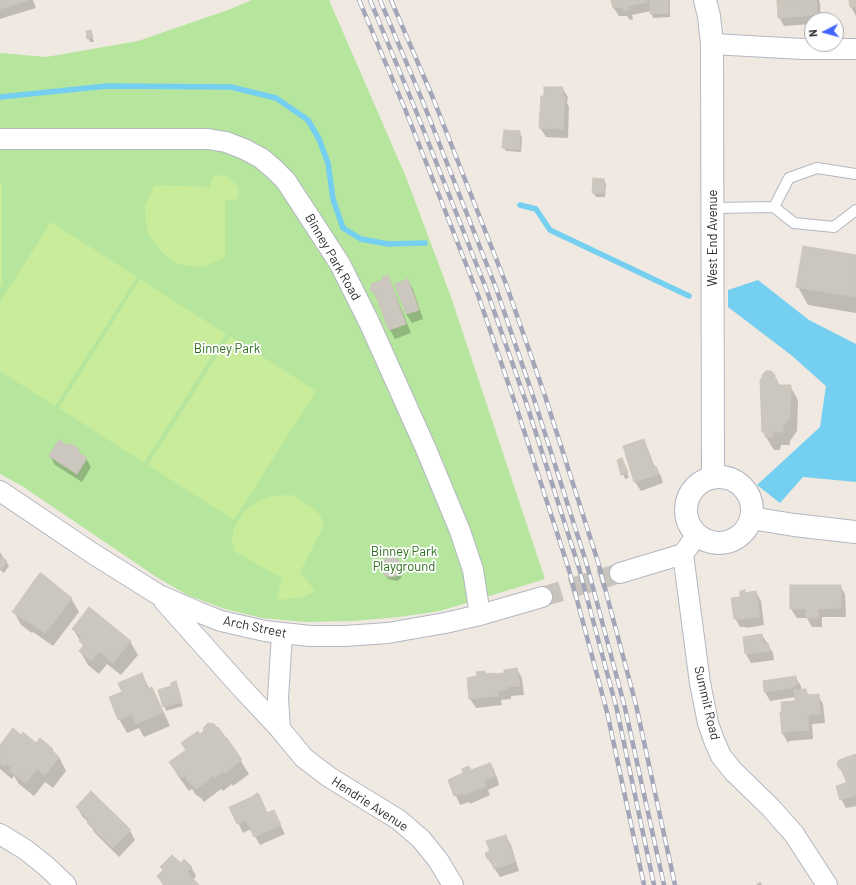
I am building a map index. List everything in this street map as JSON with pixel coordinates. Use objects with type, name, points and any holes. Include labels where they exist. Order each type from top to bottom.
[{"type":"street","name":"West End Avenue","points":[[705,0],[709,16],[712,44],[714,477]]},
{"type":"street","points":[[712,44],[803,49],[856,50]]},
{"type":"street","name":"Binney Park Road","points":[[0,139],[208,139],[226,142],[244,149],[261,158],[278,173],[286,181],[340,264],[370,322],[426,448],[460,531],[473,570],[480,615]]},
{"type":"street","points":[[714,477],[725,477],[735,480],[743,487],[749,496],[752,507],[751,518],[748,527],[734,540],[725,543],[715,543],[706,540],[697,535],[688,522],[686,505],[688,497],[698,484],[714,477]]},
{"type":"street","name":"Arch Street","points":[[0,491],[92,554],[159,596],[221,620],[265,631],[282,634],[316,636],[364,635],[409,630],[480,615],[542,597]]},
{"type":"street","points":[[751,518],[794,525],[856,532]]},
{"type":"street","points":[[620,573],[683,554],[697,535]]},
{"type":"street","name":"Summit Road","points":[[683,554],[700,683],[708,723],[714,740],[721,756],[733,771],[771,808],[794,834],[827,885]]},
{"type":"street","name":"Hendrie Avenue","points":[[159,596],[239,686],[280,729],[304,758],[329,777],[399,820],[421,839],[438,860],[454,885]]},
{"type":"street","points":[[280,729],[278,698],[282,634]]},
{"type":"street","points":[[0,834],[31,854],[66,885]]},
{"type":"lane","points":[[774,207],[789,178],[817,168],[856,174]]},
{"type":"lane","points":[[712,208],[774,207],[794,223],[834,227],[856,210]]},
{"type":"green space","name":"Binney Park","points":[[252,0],[329,0],[406,177],[451,297],[545,579],[440,611],[399,617],[353,621],[305,622],[262,618],[225,609],[187,595],[155,576],[22,486],[0,474],[0,53],[46,57],[138,41],[228,10]]},
{"type":"green space","points":[[214,175],[227,176],[238,187],[238,199],[225,200],[225,257],[206,266],[196,267],[177,264],[163,253],[148,234],[145,207],[148,198],[155,185],[210,187]]},
{"type":"green space","points":[[0,184],[2,184],[2,286],[0,286]]},
{"type":"green space","points":[[51,222],[137,277],[55,406],[0,371],[0,302]]},
{"type":"green space","points":[[140,279],[226,334],[144,463],[59,408]]},
{"type":"green space","points":[[230,336],[316,391],[234,520],[148,465]]},
{"type":"green space","points":[[291,495],[313,508],[320,515],[324,525],[300,572],[315,591],[304,597],[279,600],[277,598],[282,578],[234,551],[232,540],[233,531],[244,511],[252,505],[271,496]]},
{"type":"water","points":[[758,280],[809,320],[856,344],[856,482],[803,477],[780,503],[757,485],[820,427],[826,386],[791,355],[728,307],[728,290]]},
{"type":"building","points":[[0,0],[29,0],[0,9]]},
{"type":"building","points":[[611,0],[646,0],[647,2],[628,6],[629,10],[624,11],[623,7],[613,8]]},
{"type":"building","points":[[650,0],[668,0],[668,13],[650,14]]},
{"type":"building","points":[[777,0],[816,0],[817,12],[804,12],[804,16],[778,18]]},
{"type":"building","points":[[849,0],[856,0],[856,7],[850,7]]},
{"type":"building","points":[[91,30],[93,37],[87,39],[86,31]]},
{"type":"building","points":[[544,87],[563,87],[562,97],[565,97],[563,129],[539,128],[541,96],[544,96]]},
{"type":"building","points":[[504,130],[520,131],[519,149],[502,148]]},
{"type":"building","points":[[593,178],[604,179],[604,193],[592,193]]},
{"type":"building","points":[[803,246],[856,255],[856,297],[796,287]]},
{"type":"building","points":[[388,275],[406,324],[389,330],[374,291],[371,292],[370,288],[372,287],[371,284],[383,280],[382,277]]},
{"type":"building","points":[[408,279],[419,310],[406,314],[395,284]]},
{"type":"building","points":[[766,371],[771,371],[775,375],[777,385],[791,385],[790,417],[783,427],[783,432],[773,432],[773,437],[765,437],[765,432],[762,432],[760,379],[762,379],[762,375]]},
{"type":"building","points":[[644,439],[653,467],[656,466],[659,474],[634,482],[623,446]]},
{"type":"building","points":[[59,440],[67,445],[71,444],[78,448],[79,453],[87,458],[77,474],[49,456]]},
{"type":"building","points":[[622,458],[628,473],[621,475],[617,460]]},
{"type":"building","points":[[1,557],[7,561],[2,569],[0,568]]},
{"type":"building","points":[[391,557],[398,560],[401,567],[398,574],[391,577],[384,574],[381,567],[384,560]]},
{"type":"building","points":[[41,573],[72,598],[45,633],[12,612]]},
{"type":"building","points":[[790,585],[841,585],[841,608],[818,609],[818,618],[806,618],[806,609],[790,609]]},
{"type":"building","points":[[745,590],[745,593],[756,591],[760,617],[734,619],[731,598],[740,597],[740,591]]},
{"type":"building","points":[[89,607],[131,641],[113,663],[99,651],[91,661],[79,651],[84,645],[79,641],[82,637],[72,629]]},
{"type":"building","points":[[762,634],[763,643],[768,643],[770,651],[745,654],[743,637]]},
{"type":"building","points":[[517,668],[520,686],[507,687],[507,690],[497,691],[498,696],[469,699],[467,678],[477,676],[476,672],[485,671],[485,674],[495,674],[504,673],[504,670]]},
{"type":"building","points":[[142,673],[148,689],[152,687],[163,712],[136,724],[132,714],[118,720],[109,697],[122,692],[118,683]]},
{"type":"building","points":[[796,676],[797,685],[791,688],[764,692],[763,681]]},
{"type":"building","points":[[176,681],[182,702],[163,707],[158,690],[171,686],[171,683]]},
{"type":"building","points":[[806,689],[807,695],[819,694],[820,714],[808,715],[809,730],[785,732],[785,734],[782,734],[780,712],[782,712],[781,702],[795,701],[794,690]]},
{"type":"building","points":[[208,723],[214,724],[217,728],[218,727],[242,760],[225,773],[224,771],[215,778],[213,776],[196,789],[187,781],[185,775],[181,778],[169,762],[186,750],[181,743],[198,731],[200,734],[203,732],[204,727]]},
{"type":"building","points":[[13,728],[21,735],[23,732],[36,743],[40,738],[53,749],[52,750],[59,757],[45,775],[37,769],[26,783],[10,771],[12,768],[6,764],[4,766],[0,763],[0,745]]},
{"type":"building","points":[[856,754],[856,795],[840,800],[836,786],[846,783],[846,781],[837,763],[839,760]]},
{"type":"building","points":[[490,763],[494,770],[495,776],[484,781],[486,786],[464,795],[463,793],[454,796],[448,780],[463,773],[462,769],[469,766],[471,770]]},
{"type":"building","points":[[91,791],[131,830],[113,848],[87,823],[90,821],[76,807]]},
{"type":"building","points":[[257,793],[259,794],[267,813],[274,810],[281,825],[254,837],[246,820],[237,824],[229,807],[252,797]]},
{"type":"building","points":[[506,835],[515,862],[494,869],[490,858],[487,859],[485,853],[490,851],[486,841]]},
{"type":"building","points":[[172,855],[181,863],[184,859],[192,867],[187,872],[199,885],[165,885],[157,876],[163,870],[160,867]]},
{"type":"waterway","points":[[0,97],[107,86],[231,87],[276,98],[308,120],[319,139],[328,163],[333,199],[343,228],[361,239],[388,244],[425,243]]},
{"type":"waterway","points":[[520,205],[536,209],[550,230],[689,296]]},
{"type":"tunnel","points":[[542,597],[620,573]]},
{"type":"railway","points":[[359,0],[405,109],[478,295],[516,406],[569,570],[607,712],[644,885]]},
{"type":"railway","points":[[370,0],[414,106],[487,291],[526,402],[579,568],[617,710],[654,885]]},
{"type":"railway","points":[[380,0],[423,102],[496,288],[534,399],[587,565],[625,708],[664,885]]},
{"type":"railway","points":[[391,0],[433,98],[506,284],[545,396],[598,562],[636,705],[675,885]]},
{"type":"park label","name":"Binney Park Playground","points":[[404,560]]}]
